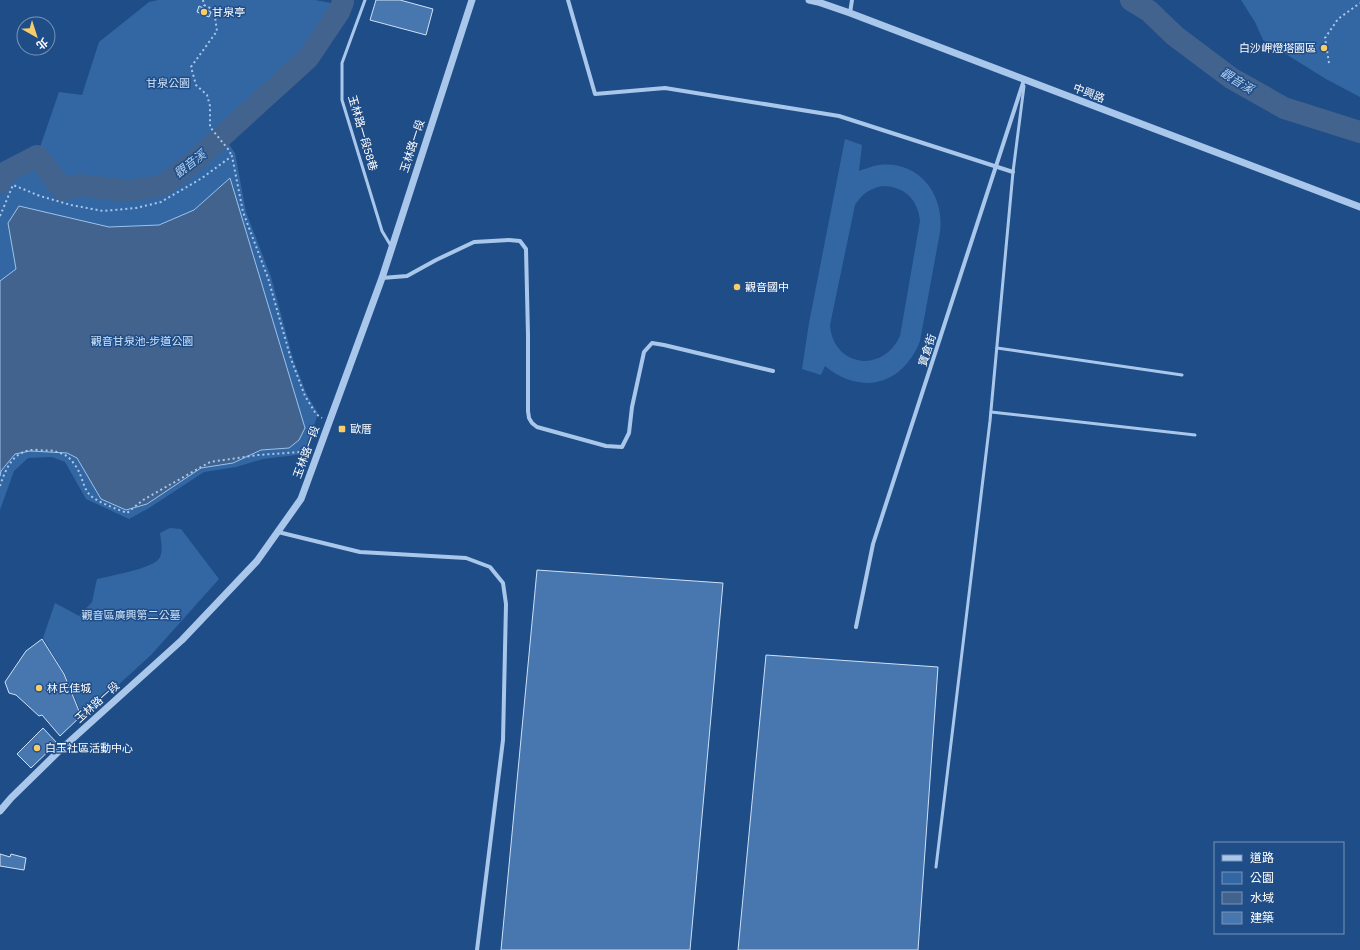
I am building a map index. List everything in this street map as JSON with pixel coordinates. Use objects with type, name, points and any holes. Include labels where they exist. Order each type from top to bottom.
[{"type":"street","name":"玉林路一段","points":[[0,811],[11,798],[58,752],[182,640],[256,561],[301,499],[382,278],[391,246],[472,0]]},
{"type":"street","points":[[568,0],[595,94],[665,88],[839,116],[1013,172]]},
{"type":"street","name":"中興路","points":[[809,0],[850,13],[1360,207]]},
{"type":"street","points":[[850,13],[852,0]]},
{"type":"street","name":"寶倉街","points":[[856,627],[873,544],[1024,80]]},
{"type":"street","points":[[382,278],[407,276],[474,242],[509,240],[520,241],[526,249],[528,335],[527,398],[529,418],[532,424],[537,427],[606,446],[622,447],[626,441],[629,433],[632,408],[644,352],[652,343],[772,371]]},
{"type":"street","points":[[278,532],[360,552],[466,558],[490,567],[503,583],[506,604],[502,740],[477,950]]},
{"type":"lane","name":"玉林路一段58巷","points":[[366,0],[342,63],[342,100],[382,231],[391,246]]},
{"type":"lane","points":[[936,867],[991,412],[1013,172],[1024,80]]},
{"type":"lane","points":[[997,348],[1182,375]]},
{"type":"lane","points":[[991,412],[1195,435]]},
{"type":"path","points":[[203,0],[204,5],[214,10],[217,31],[191,67],[196,85],[207,95],[210,106],[210,127],[232,156],[243,212],[268,278],[291,359],[305,396],[316,414],[328,423]]},
{"type":"path","points":[[1329,63],[1325,38],[1338,19],[1360,3]]},
{"type":"path","points":[[0,216],[13,185],[40,196],[71,205],[103,211],[136,208],[161,202],[202,178],[232,156]]},
{"type":"path","points":[[0,486],[9,464],[25,450],[50,450],[67,456],[70,459],[78,470],[89,494],[108,506],[127,513],[143,500],[210,462],[258,455],[301,452]]},
{"type":"green space","name":"觀音甘泉池-步道公園","points":[[158,0],[315,0],[342,5],[308,58],[223,136],[235,153],[246,212],[271,277],[293,359],[307,395],[318,413],[305,454],[263,459],[236,467],[204,472],[149,508],[129,519],[86,499],[65,462],[52,457],[28,458],[14,471],[0,510],[0,191],[3,185],[4,168],[36,151],[38,153],[59,92],[82,95],[99,42],[149,2]]},
{"type":"green space","name":"白沙岬燈塔園區","points":[[1241,0],[1360,0],[1360,97],[1326,79],[1263,40],[1255,22]]},
{"type":"green space","points":[[845,139],[862,145],[859,171],[879,165],[893,165],[906,168],[917,174],[926,183],[933,193],[938,205],[940,232],[920,341],[913,356],[903,368],[892,376],[880,381],[866,383],[853,381],[839,375],[825,366],[821,375],[802,369],[809,323]],"holes":[[[882,186],[903,191],[913,200],[919,213],[920,221],[900,336],[892,348],[882,356],[871,360],[860,360],[849,357],[840,350],[833,339],[830,325],[855,205],[860,198],[870,190]]]},
{"type":"green space","name":"觀音區廣興第二公墓","points":[[170,528],[181,529],[219,579],[151,655],[83,717],[65,674],[43,638],[55,603],[79,616],[92,602],[97,579],[138,569],[158,560],[162,551],[160,533]]},
{"type":"water","name":"觀音甘泉池-步道公園","points":[[230,178],[305,428],[299,440],[289,448],[261,450],[233,463],[201,468],[147,504],[126,510],[101,499],[77,458],[67,453],[30,451],[15,454],[1,471],[0,476],[0,281],[16,269],[8,223],[19,206],[109,227],[159,225],[194,210]]},
{"type":"building","points":[[376,0],[400,0],[433,9],[426,35],[370,20]]},
{"type":"building","name":"甘泉亭","points":[[199,6],[211,12],[209,17],[197,12]]},
{"type":"building","points":[[537,570],[723,583],[690,950],[501,950]]},
{"type":"building","name":"林氏佳城","points":[[42,639],[64,674],[81,716],[60,736],[42,715],[39,716],[16,695],[9,693],[5,682],[26,651]]},
{"type":"building","points":[[766,655],[938,667],[918,950],[738,950]]},
{"type":"building","name":"白玉社區活動中心","points":[[43,728],[57,743],[31,768],[17,754]]},
{"type":"building","points":[[0,854],[10,857],[11,854],[26,858],[24,870],[0,866]]},
{"type":"waterway","name":"觀音溪","points":[[1131,0],[1149,11],[1175,36],[1231,78],[1284,108],[1360,132]]},
{"type":"waterway","name":"觀音溪","points":[[0,183],[6,172],[37,156],[63,190],[78,185],[128,191],[163,185],[196,160],[308,58],[339,12],[343,2]]},
{"type":"place","name":"甘泉亭","points":[[204,12]]},
{"type":"place","name":"白沙岬燈塔園區","points":[[1324,48]]},
{"type":"place","name":"觀音國中","points":[[737,287]]},
{"type":"place","name":"歐厝","points":[[342,429]]},
{"type":"place","name":"林氏佳城","points":[[39,688]]},
{"type":"place","name":"白玉社區活動中心","points":[[37,748]]},
{"type":"park label","name":"甘泉公園","points":[[168,83]]}]
